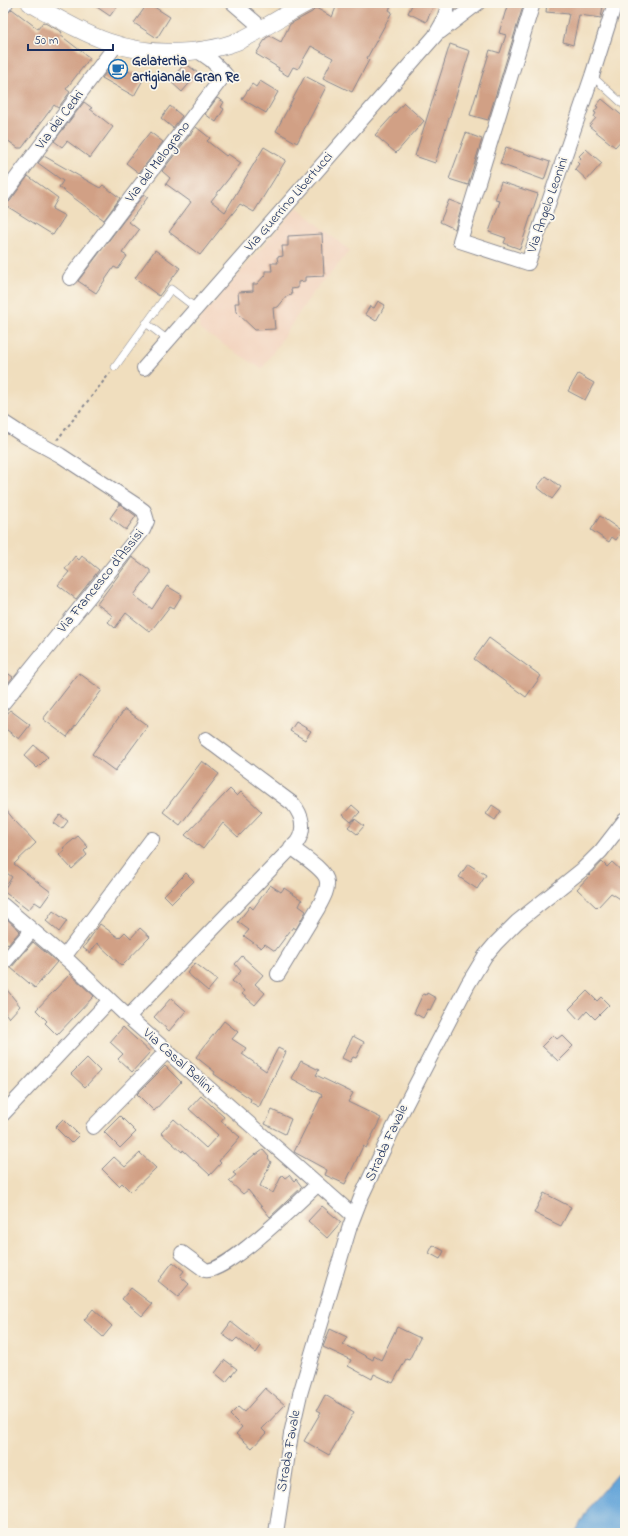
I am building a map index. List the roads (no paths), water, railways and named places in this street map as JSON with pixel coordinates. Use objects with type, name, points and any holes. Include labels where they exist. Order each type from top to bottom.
[{"type":"street","points":[[3,7],[6,3]]},
{"type":"street","points":[[30,3],[84,33],[116,45],[150,52],[198,51],[234,42],[307,3]]},
{"type":"street","points":[[232,3],[262,28]]},
{"type":"street","name":"Via Guerrino Libertucci","points":[[450,3],[458,11],[472,7]]},
{"type":"street","name":"Via Guerrino Libertucci","points":[[435,36],[443,22],[450,3]]},
{"type":"street","name":"Via Angelo Leonini","points":[[533,3],[460,241],[528,263],[592,76],[615,3]]},
{"type":"street","name":"Via Guerrino Libertucci","points":[[144,368],[435,36],[472,7]]},
{"type":"street","name":"Via dei Cedri","points":[[3,196],[116,45]]},
{"type":"street","name":"Via del Melograno","points":[[70,278],[224,74],[211,60],[198,51]]},
{"type":"street","name":"Via Francesco d'Assisi","points":[[3,422],[23,435],[50,449],[136,505],[144,511],[148,521],[143,530],[3,703]]},
{"type":"street","points":[[128,1016],[299,839],[302,832],[302,820],[296,808],[288,800],[206,739]]},
{"type":"street","name":"Strada Favale","points":[[276,1533],[288,1448],[297,1407],[354,1216],[405,1104],[484,956],[517,922],[582,870],[601,851],[625,820]]},
{"type":"street","points":[[64,957],[152,839]]},
{"type":"street","points":[[278,974],[318,908],[324,897],[328,884],[327,878],[322,872],[291,847]]},
{"type":"street","name":"Via Casal Bellini","points":[[3,905],[64,957],[167,1051],[354,1216]]},
{"type":"street","points":[[3,964],[32,930]]},
{"type":"street","points":[[3,1114],[110,1000]]},
{"type":"street","points":[[93,1127],[167,1051]]},
{"type":"street","points":[[182,1253],[205,1270],[208,1271],[216,1268],[241,1252],[318,1184]]},
{"type":"lane","points":[[592,76],[625,106]]},
{"type":"lane","points":[[115,366],[171,289],[196,308]]},
{"type":"lane","points":[[146,323],[168,340]]},
{"type":"water","points":[[625,1465],[625,1522],[618,1533],[575,1533],[590,1505]]},
{"type":"place","name":"Gelatertia artigianale Gran Re","points":[[118,69]]}]
